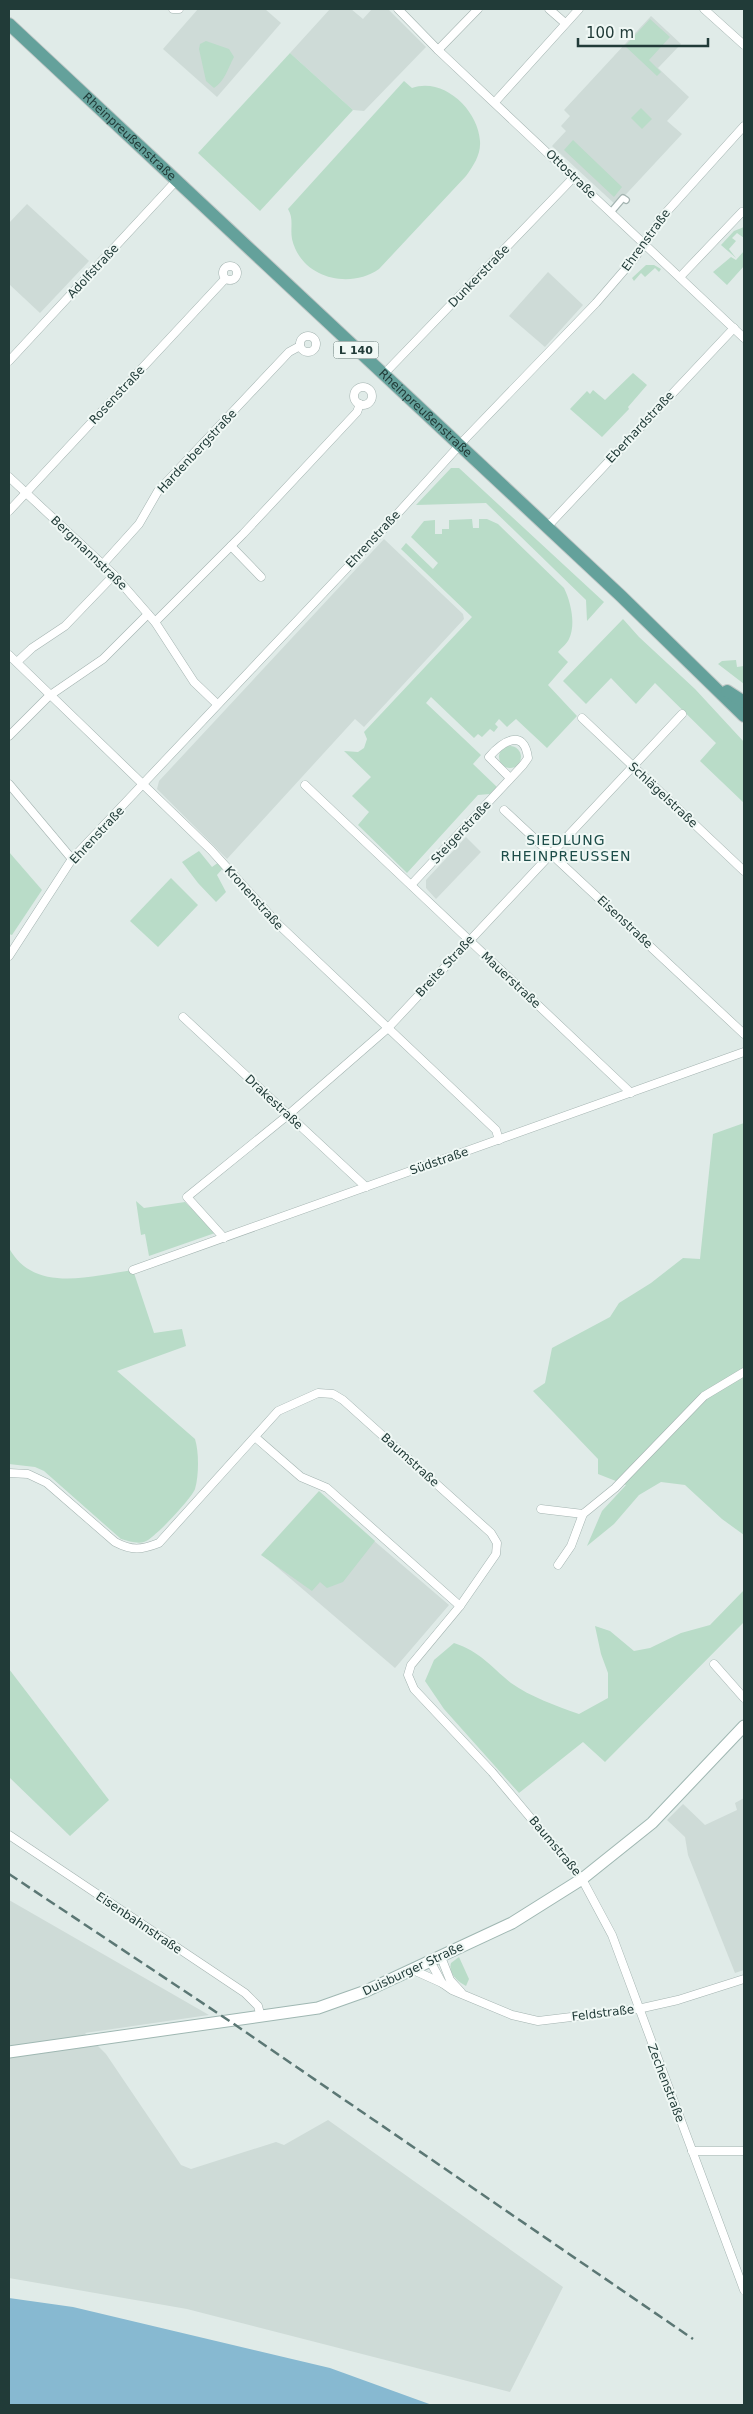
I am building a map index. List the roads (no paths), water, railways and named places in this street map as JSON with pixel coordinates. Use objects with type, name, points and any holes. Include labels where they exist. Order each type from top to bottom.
[{"type":"main road","name":"Rheinpreußenstraße","points":[[9,24],[106,112],[176,181],[710,680],[744,716]]},
{"type":"main road","name":"Rheinpreußenstraße","points":[[710,680],[744,702]]},
{"type":"main road","name":"Duisburger Straße","points":[[9,2052],[261,2017],[318,2008],[341,2002],[512,1923],[582,1879],[652,1823],[744,1726]]},
{"type":"street","points":[[173,9],[179,9]]},
{"type":"street","name":"Ottostraße","points":[[398,9],[438,50],[744,338]]},
{"type":"street","points":[[438,50],[478,9]]},
{"type":"street","points":[[549,9],[565,23]]},
{"type":"street","points":[[495,102],[579,9]]},
{"type":"street","points":[[704,9],[744,45]]},
{"type":"street","name":"Ehrenstraße","points":[[9,956],[72,859],[380,533],[459,445],[596,303],[634,259],[662,217],[744,126]]},
{"type":"street","name":"Dunkerstraße","points":[[383,375],[574,177]]},
{"type":"street","name":"Adolfstraße","points":[[9,361],[176,181]]},
{"type":"street","points":[[610,212],[623,198],[626,200]]},
{"type":"street","points":[[680,277],[742,212]]},
{"type":"street","name":"Rosenstraße","points":[[9,511],[225,279]]},
{"type":"street","name":"Eberhardstraße","points":[[547,527],[734,328]]},
{"type":"street","name":"Hardenbergstraße","points":[[104,564],[139,524],[158,491],[289,352],[300,346]]},
{"type":"street","points":[[154,622],[231,546],[357,412],[360,404]]},
{"type":"street","name":"Bergmannstraße","points":[[9,477],[104,564],[148,614],[194,682],[217,704]]},
{"type":"street","points":[[231,546],[261,577]]},
{"type":"street","points":[[16,662],[32,648],[65,626],[114,575]]},
{"type":"street","points":[[9,736],[50,696],[103,659],[148,614]]},
{"type":"street","name":"Kronenstraße","points":[[9,655],[211,850],[278,924],[496,1130],[499,1140]]},
{"type":"street","name":"Breite Straße","points":[[224,1238],[187,1197],[288,1115],[388,1028],[682,714]]},
{"type":"street","name":"Schlägelstraße","points":[[582,718],[744,871]]},
{"type":"street","name":"Steigerstraße","points":[[411,885],[510,778],[528,758],[527,750],[516,741],[508,740],[501,743],[489,757],[510,778]]},
{"type":"street","points":[[9,784],[72,859]]},
{"type":"street","name":"Mauerstraße","points":[[305,785],[631,1093]]},
{"type":"street","name":"Eisenstraße","points":[[504,810],[744,1034]]},
{"type":"street","name":"Drakestraße","points":[[183,1017],[366,1187]]},
{"type":"street","name":"Südstraße","points":[[134,1270],[744,1052]]},
{"type":"street","points":[[558,1565],[571,1546],[583,1514],[615,1488],[704,1396],[744,1372]]},
{"type":"street","name":"Baumstraße","points":[[9,1473],[28,1474],[47,1483],[115,1542],[128,1549],[142,1550],[159,1543],[278,1411],[318,1393],[333,1394],[343,1400],[491,1534],[497,1543],[496,1554],[460,1606],[411,1665],[408,1675],[414,1689],[492,1772],[582,1879]]},
{"type":"street","points":[[255,1437],[301,1477],[327,1488],[460,1606]]},
{"type":"street","points":[[541,1509],[583,1514]]},
{"type":"street","points":[[714,1664],[744,1698]]},
{"type":"street","name":"Eisenbahnstraße","points":[[9,1835],[245,1994],[258,2006],[261,2017]]},
{"type":"street","name":"Zechenstraße","points":[[582,1879],[612,1936],[744,2290]]},
{"type":"street","points":[[436,1959],[442,1983]]},
{"type":"street","name":"Feldstraße","points":[[436,1959],[450,1980],[463,1993]]},
{"type":"street","name":"Feldstraße","points":[[413,1970],[442,1983],[452,1990],[512,2015],[538,2020],[638,2009],[678,2000],[744,1979]]},
{"type":"street","points":[[692,2151],[744,2151]]},
{"type":"water","points":[[9,2298],[73,2307],[330,2368],[432,2405],[9,2405]]},
{"type":"railway","points":[[9,1874],[231,2022],[693,2339]]},
{"type":"district","name":"SIEDLUNG RHEINPREUSSEN","points":[[566,848]]}]
